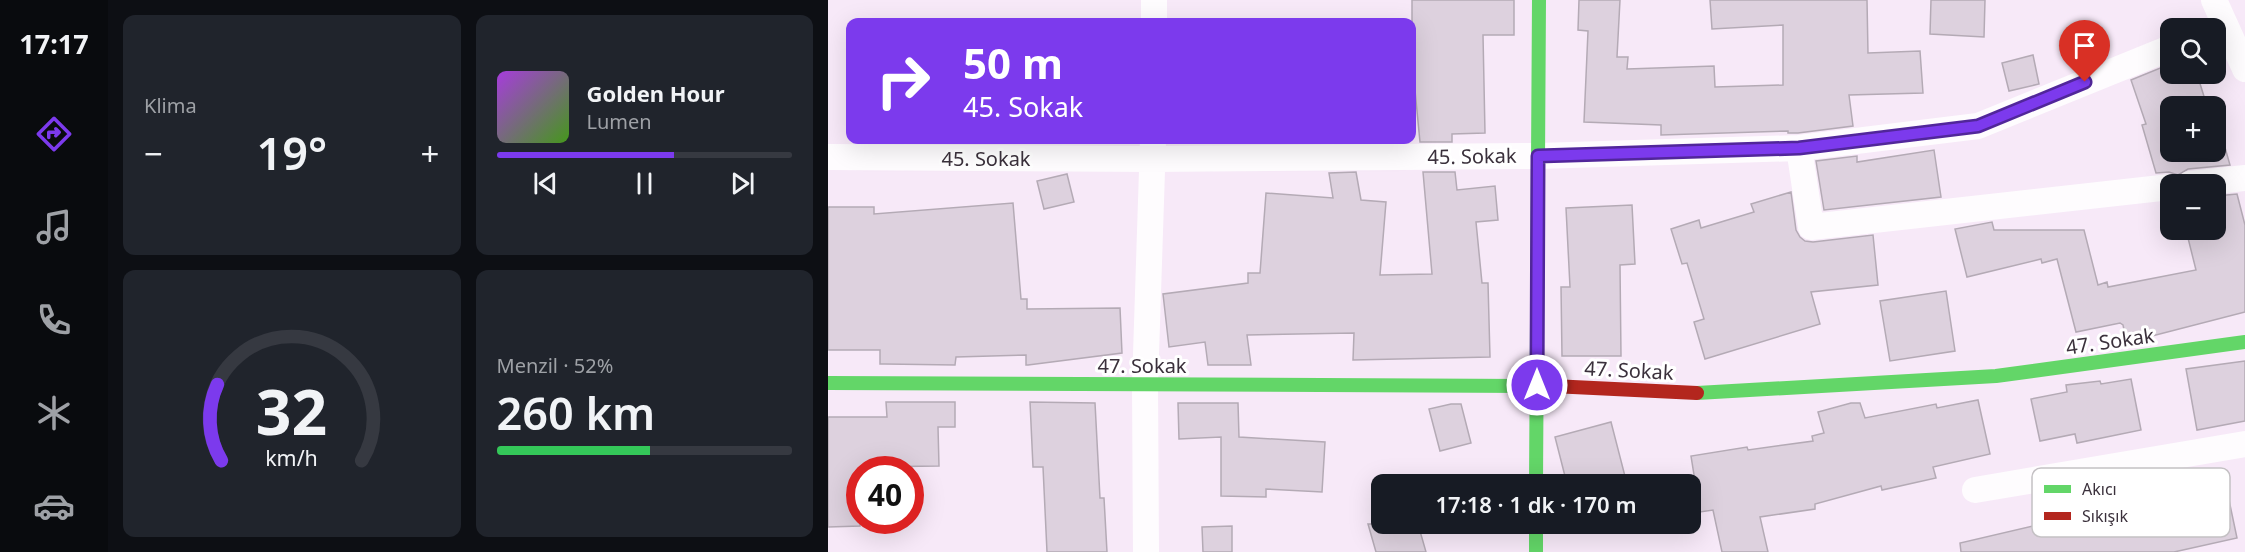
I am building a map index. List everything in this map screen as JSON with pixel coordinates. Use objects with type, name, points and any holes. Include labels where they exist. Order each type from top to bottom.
[{"type":"street","points":[[1154,0],[1154,18]]},
{"type":"street","points":[[1536,474],[1539,0]]},
{"type":"street","points":[[2214,0],[2219,18]]},
{"type":"street","points":[[2226,36],[2245,69]]},
{"type":"street","name":"45. Sokak","points":[[828,157],[1153,149],[1538,156],[1799,148],[1978,126],[2160,52]]},
{"type":"street","points":[[1799,148],[1811,226],[2160,188]]},
{"type":"street","points":[[1146,552],[1145,385],[1153,149]]},
{"type":"street","points":[[2226,180],[2245,178]]},
{"type":"street","name":"47. Sokak","points":[[828,383],[1537,385],[1701,393],[1996,376],[2245,342]]},
{"type":"street","points":[[2104,468],[2245,444]]},
{"type":"street","points":[[1975,490],[2032,480]]},
{"type":"street","points":[[1536,534],[1536,552]]},
{"type":"building","points":[[1412,0],[1514,0],[1514,35],[1483,35],[1485,133],[1452,134],[1452,142],[1420,142],[1416,101],[1416,18],[1412,18]]},
{"type":"building","points":[[1579,0],[1620,0],[1617,57],[1628,57],[1627,69],[1714,66],[1715,87],[1783,85],[1783,25],[1712,29],[1710,0],[1867,0],[1868,53],[1920,51],[1923,93],[1849,95],[1853,126],[1798,133],[1788,133],[1788,131],[1661,135],[1661,125],[1584,122],[1588,31],[1578,30]]},
{"type":"building","points":[[1931,0],[1985,0],[1984,37],[1930,34]]},
{"type":"building","points":[[2033,55],[2039,84],[2009,91],[2002,63]]},
{"type":"building","points":[[2160,68],[2160,84],[2200,84],[2204,96],[2160,96],[2160,162],[2226,162],[2226,151],[2230,165],[2188,169],[2180,174],[2156,173],[2142,125],[2146,124],[2131,80]]},
{"type":"building","points":[[1934,150],[1941,197],[1824,210],[1816,161],[1857,156],[1857,162]]},
{"type":"building","points":[[1356,172],[1361,200],[1386,202],[1380,275],[1432,274],[1423,172],[1455,172],[1457,190],[1495,186],[1498,220],[1476,222],[1482,283],[1488,283],[1490,357],[1353,360],[1354,333],[1247,335],[1251,365],[1208,365],[1205,342],[1169,347],[1163,294],[1248,283],[1248,273],[1260,273],[1266,193],[1333,198],[1329,173]]},
{"type":"building","points":[[1067,174],[1074,202],[1044,209],[1037,181]]},
{"type":"building","points":[[1791,192],[1796,230],[1805,241],[1873,235],[1878,285],[1811,292],[1820,324],[1705,359],[1694,322],[1704,319],[1687,263],[1682,264],[1671,229],[1699,220],[1701,228],[1754,212],[1751,204]]},
{"type":"building","points":[[2237,194],[2245,225],[2245,312],[2152,336],[2126,339],[2123,325],[2120,323],[2076,332],[2057,259],[2042,263],[2041,259],[1967,277],[1955,229],[1992,222],[1994,230],[2084,230],[2098,285],[2107,282],[2108,287],[2196,270],[2188,240],[2226,240],[2226,195]]},
{"type":"building","points":[[1013,203],[1021,299],[1027,299],[1027,309],[1120,308],[1122,353],[1028,365],[1026,365],[1026,355],[956,357],[955,365],[880,364],[880,350],[828,350],[828,207],[874,207],[874,214]]},
{"type":"building","points":[[1632,205],[1635,264],[1620,265],[1621,356],[1562,356],[1561,287],[1570,287],[1566,208]]},
{"type":"building","points":[[1946,291],[1955,351],[1890,361],[1880,301]]},
{"type":"building","points":[[2245,361],[2245,421],[2197,430],[2186,369]]},
{"type":"building","points":[[2131,379],[2141,430],[2077,443],[2075,434],[2040,441],[2031,399],[2067,392],[2066,385],[2100,381],[2101,384]]},
{"type":"building","points":[[1978,400],[1990,454],[1933,467],[1936,478],[1882,490],[1881,486],[1815,504],[1815,509],[1760,517],[1768,552],[1722,552],[1713,510],[1701,512],[1701,474],[1694,474],[1691,456],[1747,447],[1748,450],[1813,441],[1812,436],[1824,433],[1818,412],[1851,403],[1860,403],[1865,418],[1936,404],[1937,408]]},
{"type":"building","points":[[886,402],[955,402],[955,427],[938,427],[939,466],[924,466],[924,456],[846,456],[846,526],[828,527],[828,417],[887,417]]},
{"type":"building","points":[[1030,402],[1095,403],[1100,498],[1104,498],[1107,552],[1047,552],[1043,467],[1033,467]]},
{"type":"building","points":[[1178,403],[1238,403],[1239,437],[1325,442],[1322,492],[1266,489],[1266,497],[1221,496],[1221,437],[1179,439]]},
{"type":"building","points":[[1461,404],[1471,443],[1440,451],[1429,409]]},
{"type":"building","points":[[1611,422],[1624,474],[1564,474],[1555,437]]},
{"type":"building","points":[[2230,505],[2237,538],[2174,552],[1961,552],[1960,543],[2032,526],[2032,537],[2230,537]]},
{"type":"building","points":[[1368,524],[1371,524],[1371,534],[1421,534],[1426,552],[1376,552]]},
{"type":"building","points":[[1232,526],[1232,552],[1203,552],[1202,527]]},
{"type":"traffic: fast","points":[[1536,474],[1539,0]]},
{"type":"traffic: fast","points":[[1697,393],[1996,376],[2245,342]]},
{"type":"traffic: fast","points":[[828,383],[1552,386]]},
{"type":"traffic: fast","points":[[1536,534],[1536,552]]},
{"type":"traffic: jam","points":[[1552,386],[1697,393]]},
{"type":"route","points":[[1537,385],[1538,156],[1799,148],[1978,126],[2085,82]]}]
